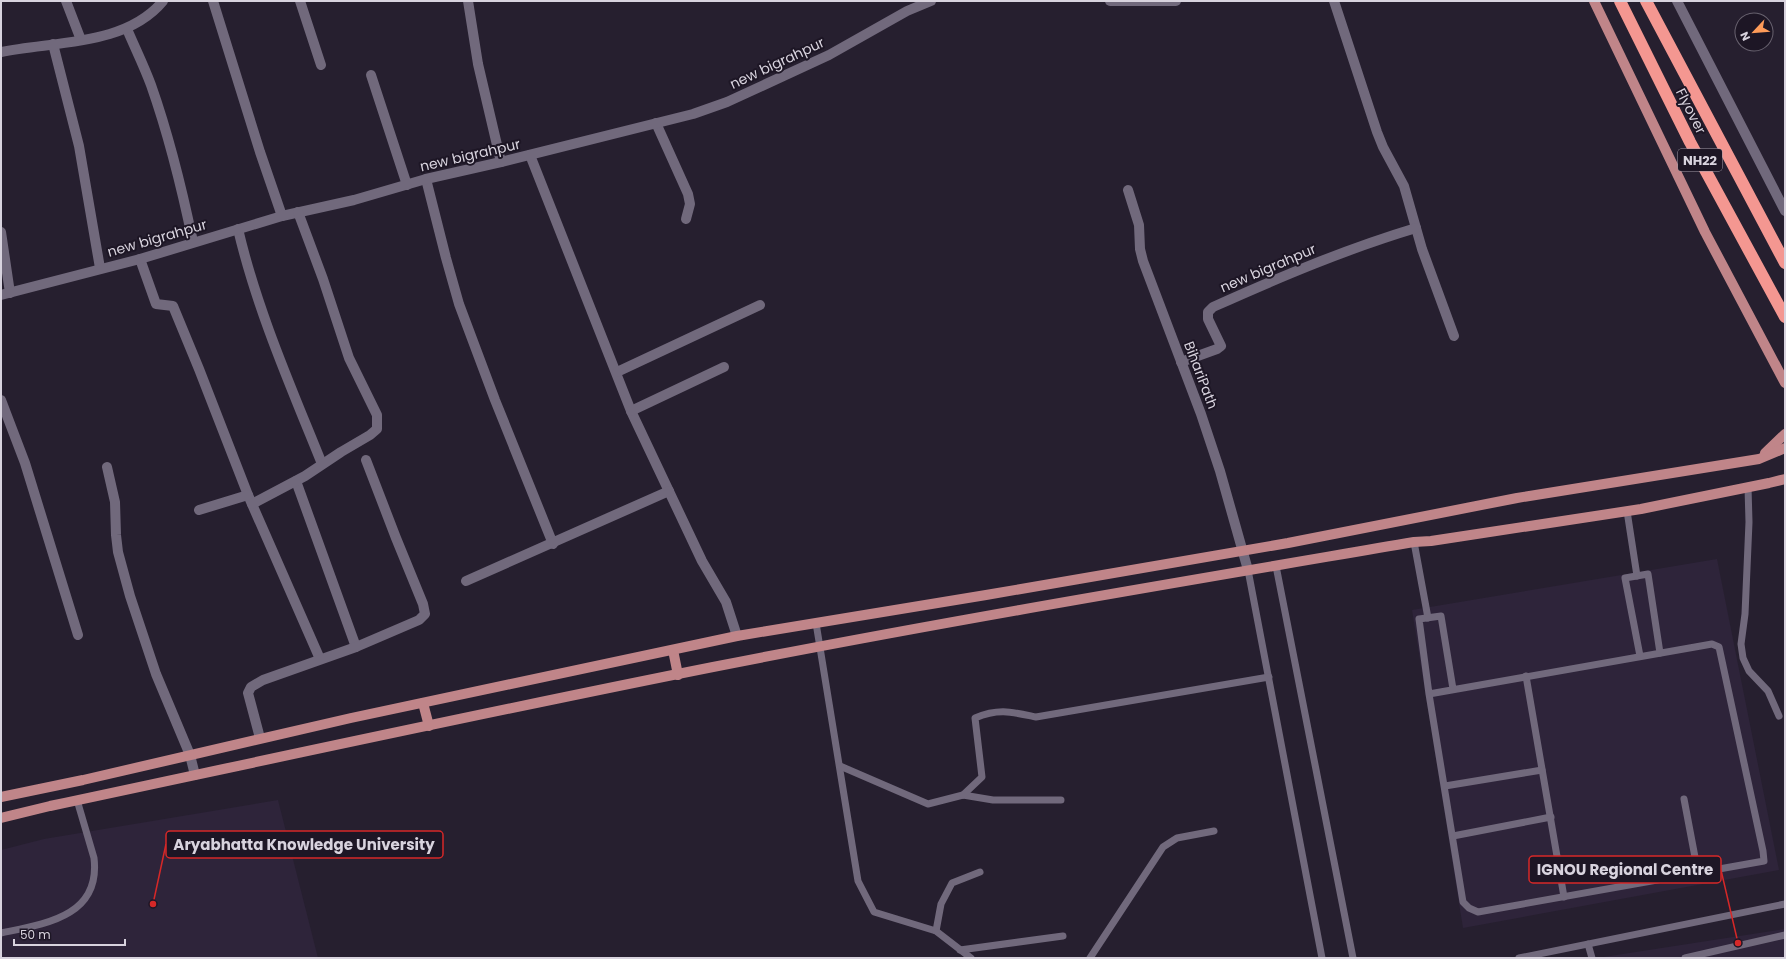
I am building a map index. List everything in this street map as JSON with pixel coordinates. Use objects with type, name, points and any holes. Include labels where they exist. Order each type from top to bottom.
[{"type":"highway","name":"Flyover","points":[[1620,1],[1690,142],[1785,318]]},
{"type":"highway","name":"NH22","points":[[1646,1],[1785,263]]},
{"type":"main road","points":[[1594,1],[1705,232],[1785,383]]},
{"type":"main road","points":[[1759,459],[1785,434]]},
{"type":"main road","points":[[1,797],[83,780],[260,738],[737,636],[1288,543],[1517,498],[1759,459],[1785,448]]},
{"type":"main road","points":[[1,818],[77,800],[429,726],[821,647],[1248,570],[1414,542],[1431,541],[1627,511],[1784,480]]},
{"type":"main road","points":[[673,650],[678,675]]},
{"type":"main road","points":[[423,703],[429,726]]},
{"type":"street","points":[[66,1],[81,40]]},
{"type":"street","points":[[213,1],[260,152],[282,216]]},
{"type":"street","points":[[300,1],[322,65]]},
{"type":"street","points":[[468,1],[478,64],[501,162]]},
{"type":"street","name":"new bigrahpur","points":[[5,294],[100,268],[140,259],[282,216],[354,200],[426,178],[501,162],[693,114],[734,99],[829,55],[907,11],[931,1]]},
{"type":"street","points":[[1110,1],[1176,1]]},
{"type":"street","points":[[1334,1],[1370,113],[1383,147],[1404,186],[1422,249],[1454,336]]},
{"type":"street","points":[[1678,1],[1785,211]]},
{"type":"street","points":[[1,52],[81,40],[127,29],[160,3]]},
{"type":"street","points":[[127,29],[150,84],[163,121],[181,188],[193,242]]},
{"type":"street","points":[[53,44],[79,146],[100,268]]},
{"type":"street","points":[[370,75],[407,185]]},
{"type":"street","points":[[656,123],[688,194],[690,204],[686,219]]},
{"type":"street","points":[[530,155],[617,372],[631,411],[702,561],[726,602],[737,636]]},
{"type":"street","points":[[426,178],[446,258],[460,304],[495,400],[552,544]]},
{"type":"street","name":"BihariPath","points":[[1128,190],[1139,225],[1140,249],[1143,261],[1201,414],[1220,472],[1248,570]]},
{"type":"street","points":[[200,510],[250,500],[296,481],[378,429],[377,415],[347,353],[323,279],[298,212]]},
{"type":"street","name":"new bigrahpur","points":[[1181,362],[1217,349],[1220,346],[1208,318],[1208,312],[1213,307],[1300,269],[1376,240],[1416,228]]},
{"type":"street","points":[[238,229],[245,260],[262,311],[322,464]]},
{"type":"street","points":[[1,232],[5,294]]},
{"type":"street","points":[[140,259],[156,304],[173,306],[250,500],[320,659]]},
{"type":"street","points":[[617,372],[760,305]]},
{"type":"street","points":[[631,411],[724,367]]},
{"type":"street","points":[[1,400],[25,463],[78,635]]},
{"type":"street","points":[[260,738],[248,693],[251,687],[263,680],[356,647],[419,620],[425,614],[423,604],[366,460]]},
{"type":"street","points":[[107,467],[115,502],[118,552],[130,596],[159,681],[190,755],[195,775]]},
{"type":"street","points":[[296,481],[356,647]]},
{"type":"street","points":[[466,581],[669,491]]},
{"type":"lane","points":[[1748,487],[1749,522],[1745,614],[1741,644],[1743,658],[1749,671],[1768,691],[1779,716]]},
{"type":"lane","points":[[1627,511],[1636,576]]},
{"type":"lane","points":[[1414,542],[1428,618]]},
{"type":"lane","points":[[1276,566],[1353,958]]},
{"type":"lane","points":[[1248,570],[1322,958]]},
{"type":"lane","points":[[1640,656],[1625,578],[1648,574],[1660,653]]},
{"type":"lane","points":[[1429,694],[1712,644],[1719,647],[1764,861],[1478,912],[1470,908],[1463,902],[1429,694],[1419,619],[1441,616],[1453,689]]},
{"type":"lane","points":[[816,623],[858,881],[874,912],[936,931],[971,958]]},
{"type":"lane","points":[[1526,676],[1564,897]]},
{"type":"lane","points":[[963,795],[982,777],[975,718],[988,712],[1005,710],[1036,717],[1268,677]]},
{"type":"lane","points":[[840,766],[928,804],[963,795],[993,800],[1061,800]]},
{"type":"lane","points":[[1445,786],[1542,770]]},
{"type":"lane","points":[[1684,799],[1698,873]]},
{"type":"lane","points":[[1,933],[49,922],[70,913],[80,904],[91,889],[94,858],[77,800]]},
{"type":"lane","points":[[1453,836],[1550,817]]},
{"type":"lane","points":[[1090,958],[1163,847],[1177,838],[1214,831]]},
{"type":"lane","points":[[936,931],[941,904],[952,883],[980,872]]},
{"type":"lane","points":[[1520,958],[1785,904]]},
{"type":"lane","points":[[1685,958],[1785,935]]},
{"type":"lane","points":[[960,950],[1063,936]]},
{"type":"lane","points":[[1588,944],[1592,958]]},
{"type":"shaded area","points":[[1717,559],[1779,870],[1463,928],[1412,610]]},
{"type":"shaded area","points":[[278,800],[318,958],[1,958],[1,850],[44,839]]},
{"type":"shaded area","points":[[1785,929],[1785,958],[1597,958]]},
{"type":"place","name":"Aryabhatta Knowledge University","points":[[153,904]]},
{"type":"place","name":"IGNOU Regional Centre","points":[[1738,943]]}]
